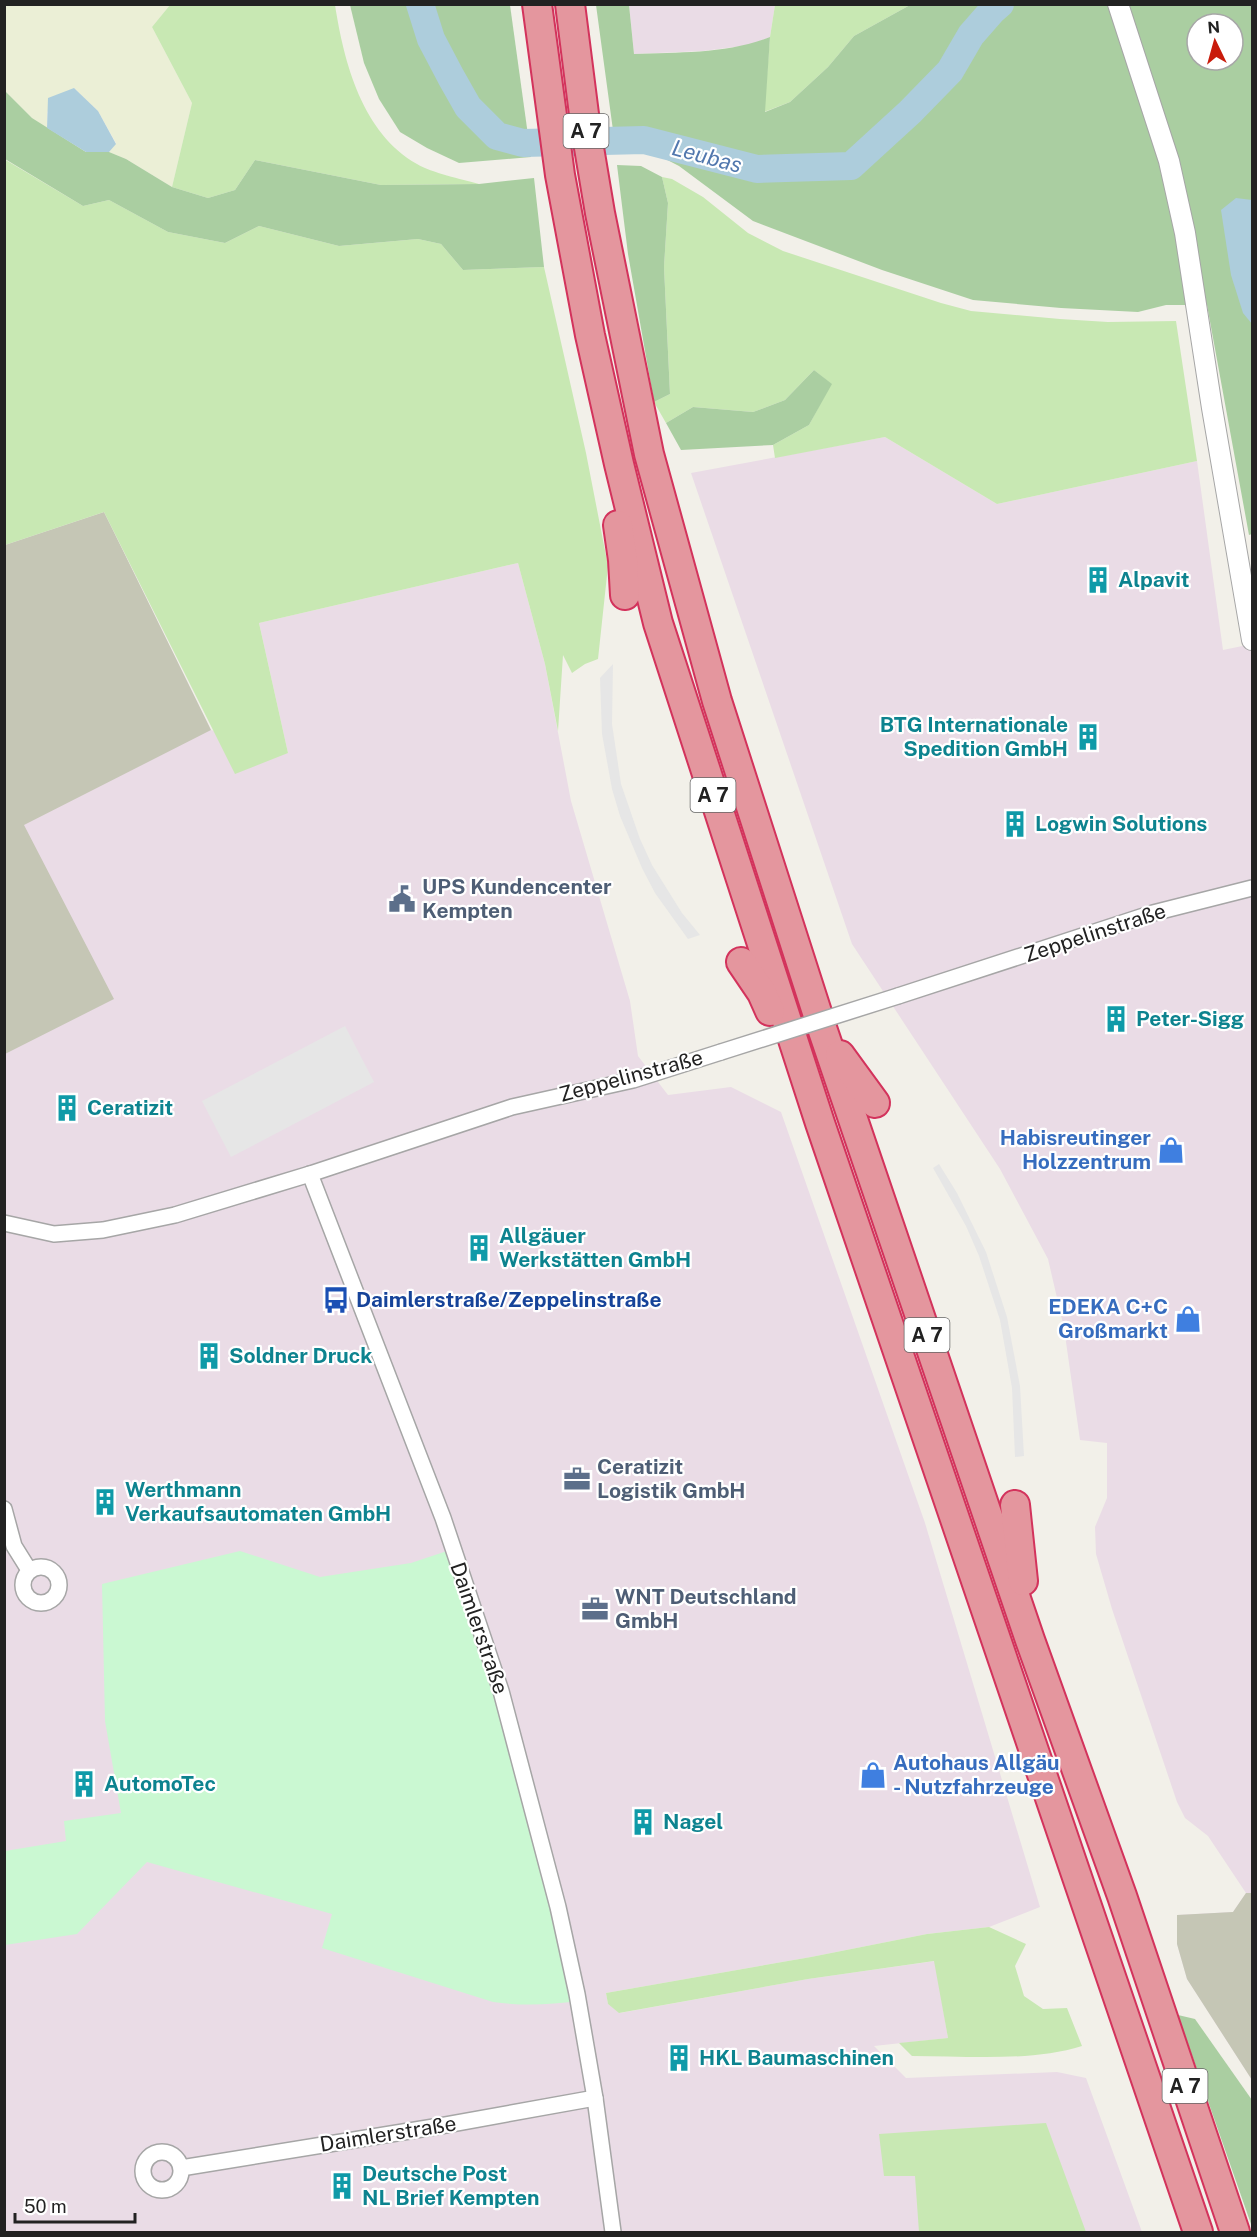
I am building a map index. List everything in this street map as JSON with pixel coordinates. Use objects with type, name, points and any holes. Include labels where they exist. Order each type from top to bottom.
[{"type":"highway","name":"A 7","points":[[537,4],[560,174],[590,335],[658,623],[820,1123],[1198,2232]]},
{"type":"highway","name":"A 7","points":[[570,4],[600,213],[652,466],[717,701],[823,1031],[1030,1640],[1122,1896],[1235,2232]]},
{"type":"highway","points":[[619,464],[614,498],[623,560],[625,595]]},
{"type":"highway","points":[[741,962],[762,993],[820,1123]]},
{"type":"highway","points":[[823,1031],[875,1103]]},
{"type":"highway","points":[[1015,1506],[1030,1640]]},
{"type":"street","points":[[1119,6],[1169,161],[1185,233],[1212,408],[1251,631]]},
{"type":"street","name":"Zeppelinstraße","points":[[4,1223],[54,1234],[103,1230],[175,1215],[310,1174],[512,1107],[633,1080],[1153,913],[1252,888]]},
{"type":"street","name":"Daimlerstraße","points":[[310,1174],[443,1518],[501,1691],[558,1907],[580,2009],[595,2098],[613,2232]]},
{"type":"street","points":[[4,1509],[14,1546],[29,1570]]},
{"type":"street","name":"Daimlerstraße","points":[[181,2168],[595,2098]]},
{"type":"shaded area","points":[[4,5],[170,5],[152,27],[192,103],[172,187],[126,159],[109,152],[116,143],[98,111],[74,88],[47,112],[47,128],[32,118],[5,91]]},
{"type":"shaded area","points":[[629,5],[775,5],[770,37],[750,45],[703,51],[634,54]]},
{"type":"shaded area","points":[[885,437],[997,504],[1197,461],[1223,650],[1252,644],[1252,2080],[1187,1979],[1177,1944],[1177,1915],[1233,1912],[1246,1893],[1208,1836],[1185,1818],[1177,1802],[1112,1609],[1096,1554],[1095,1527],[1107,1498],[1107,1443],[1080,1440],[1064,1328],[1048,1259],[1000,1169],[852,944],[691,473]]},
{"type":"shaded area","points":[[104,512],[211,730],[288,753],[259,623],[518,563],[545,664],[571,801],[630,1001],[638,1056],[668,1095],[731,1087],[781,1112],[925,1523],[1040,1907],[989,1927],[927,1934],[606,1993],[608,2004],[620,2013],[808,1979],[935,1961],[948,2038],[874,2046],[906,2078],[1057,2072],[1086,2078],[1142,2232],[5,2232],[4,545]]},
{"type":"shaded area","points":[[104,512],[211,730],[24,825],[114,999],[5,1054],[5,545]]},
{"type":"shaded area","points":[[613,664],[612,724],[621,784],[640,839],[652,865],[682,913],[700,935],[688,939],[655,893],[642,868],[620,816],[612,789],[602,734],[600,678]]},
{"type":"shaded area","points":[[345,1026],[374,1082],[231,1157],[202,1101]]},
{"type":"shaded area","points":[[939,1164],[957,1193],[986,1252],[1007,1317],[1020,1386],[1024,1456],[1015,1457],[1012,1388],[1000,1320],[979,1256],[966,1226],[933,1168]]},
{"type":"shaded area","points":[[1246,1893],[1252,1893],[1252,2080],[1187,1979],[1177,1944],[1177,1915],[1233,1912]]},
{"type":"green space","points":[[170,5],[335,5],[350,72],[369,115],[382,134],[398,151],[417,164],[479,184],[381,185],[255,160],[235,190],[208,198],[172,187],[192,103],[152,27]]},
{"type":"green space","points":[[350,5],[510,5],[531,157],[459,163],[400,132],[379,99],[364,63]]},
{"type":"green space","points":[[596,5],[629,5],[634,54],[737,47],[770,37],[765,112],[790,102],[828,67],[854,36],[910,5],[1252,5],[1252,534],[1249,535],[1207,305],[1166,305],[1138,312],[973,300],[882,270],[753,221],[679,166],[638,145],[615,145]]},
{"type":"green space","points":[[775,5],[910,5],[854,36],[828,67],[790,102],[764,112]]},
{"type":"green space","points":[[5,91],[32,118],[86,152],[109,152],[126,159],[172,187],[208,198],[235,190],[255,160],[381,185],[479,184],[534,178],[544,267],[463,270],[441,244],[418,239],[339,246],[259,226],[225,243],[168,232],[109,200],[83,206],[5,159]]},
{"type":"green space","points":[[4,159],[83,206],[109,200],[168,232],[225,243],[259,226],[339,246],[418,239],[441,244],[463,270],[544,267],[586,453],[608,566],[598,659],[572,673],[563,655],[558,731],[545,664],[518,563],[259,623],[288,753],[235,774],[104,512],[5,545]]},
{"type":"green space","points":[[617,165],[641,166],[662,177],[668,203],[664,267],[670,394],[654,402],[628,254]]},
{"type":"green space","points":[[662,177],[672,179],[703,197],[748,233],[783,251],[941,303],[971,311],[1060,319],[1108,322],[1176,321],[1197,461],[997,504],[885,437],[775,458],[773,445],[809,425],[831,384],[814,370],[785,400],[753,412],[693,407],[666,423],[654,402],[670,394],[664,267],[668,203]]},
{"type":"green space","points":[[814,370],[832,384],[809,425],[773,445],[681,450],[666,423],[693,407],[753,412],[785,400]]},
{"type":"green space","points":[[453,1549],[501,1691],[578,2001],[535,2004],[493,2002],[322,1948],[332,1914],[147,1862],[77,1934],[5,1945],[5,1851],[66,1841],[64,1821],[121,1813],[105,1721],[102,1584],[240,1551],[320,1577],[411,1563]]},
{"type":"green space","points":[[989,1927],[1026,1944],[1015,1966],[1024,1996],[1043,2009],[1067,2008],[1082,2046],[1020,2056],[912,2056],[899,2043],[948,2038],[934,1961],[808,1979],[619,2013],[608,2004],[606,1993],[927,1934]]},
{"type":"green space","points":[[1178,2015],[1195,2019],[1252,2100],[1252,2227]]},
{"type":"green space","points":[[1046,2123],[1086,2232],[919,2232],[915,2176],[884,2176],[879,2134]]},
{"type":"water","points":[[74,88],[98,111],[116,144],[109,152],[86,152],[47,128],[48,98]]},
{"type":"water","points":[[1236,198],[1252,200],[1252,324],[1243,313],[1231,275],[1221,210]]},
{"type":"waterway","name":"Leubas","points":[[420,4],[431,39],[468,107],[497,136],[523,143],[644,140],[757,169],[851,166],[910,112],[950,71],[971,35],[1000,4]]},
{"type":"place","name":"Alpavit","points":[[1098,580]]},
{"type":"place","name":"BTG Internationale Spedition GmbH","points":[[1088,737]]},
{"type":"place","name":"Logwin Solutions","points":[[1015,824]]},
{"type":"place","name":"UPS Kundencenter Kempten","points":[[402,899]]},
{"type":"place","name":"Peter-Sigg","points":[[1116,1019]]},
{"type":"place","name":"Ceratizit","points":[[67,1108]]},
{"type":"place","name":"Habisreutinger Holzzentrum","points":[[1171,1150]]},
{"type":"place","name":"Allgäuer Werkstätten GmbH","points":[[479,1248]]},
{"type":"place","name":"Daimlerstraße/Zeppelinstraße","points":[[336,1300]]},
{"type":"place","name":"EDEKA C+C Großmarkt","points":[[1188,1319]]},
{"type":"place","name":"Soldner Druck","points":[[209,1356]]},
{"type":"place","name":"Ceratizit Logistik GmbH","points":[[577,1479]]},
{"type":"place","name":"Werthmann Verkaufsautomaten GmbH","points":[[105,1502]]},
{"type":"place","name":"WNT Deutschland GmbH","points":[[595,1609]]},
{"type":"place","name":"Autohaus Allgäu - Nutzfahrzeuge","points":[[873,1775]]},
{"type":"place","name":"AutomoTec","points":[[84,1784]]},
{"type":"place","name":"Nagel","points":[[643,1822]]},
{"type":"place","name":"HKL Baumaschinen","points":[[679,2058]]},
{"type":"place","name":"Deutsche Post NL Brief Kempten","points":[[342,2186]]}]
